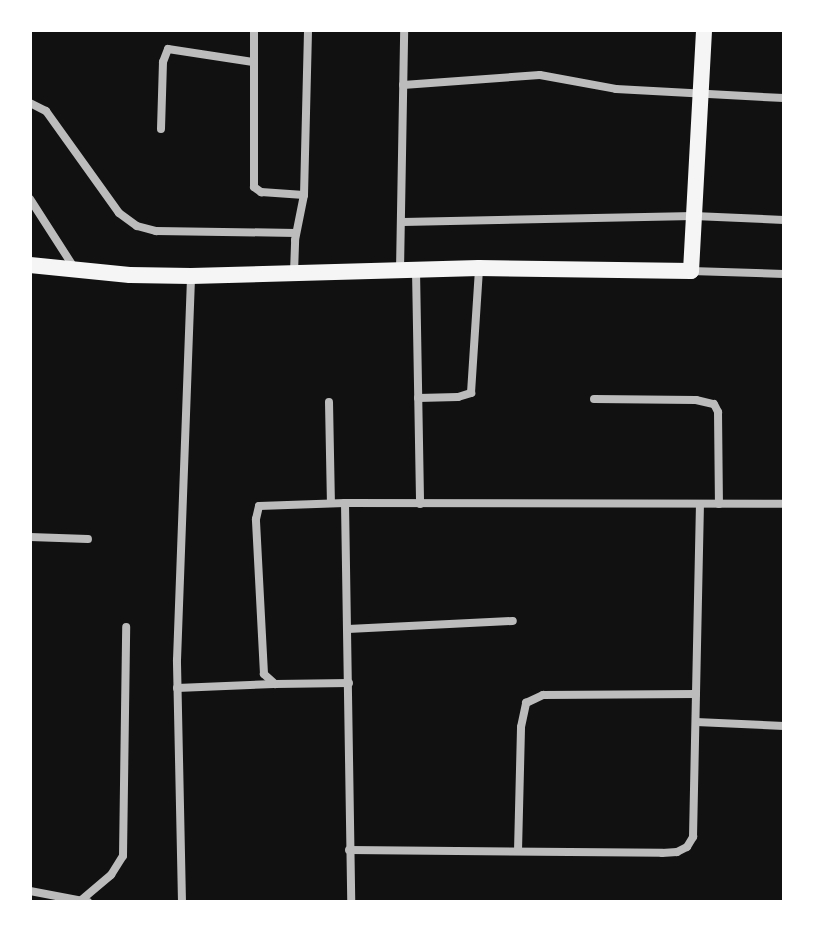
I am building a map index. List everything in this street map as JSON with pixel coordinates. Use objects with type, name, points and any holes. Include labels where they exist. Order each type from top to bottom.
[{"type":"highway","points":[[30,265],[191,276],[479,268],[691,271],[704,30]]},
{"type":"street","points":[[254,30],[254,187],[261,192],[304,195]]},
{"type":"street","points":[[294,273],[296,233],[304,195],[308,30]]},
{"type":"street","points":[[404,30],[403,222],[418,398],[420,504]]},
{"type":"street","points":[[161,129],[163,62],[168,49],[253,62]]},
{"type":"street","points":[[403,85],[540,75],[616,89],[784,98]]},
{"type":"street","points":[[30,103],[46,111],[119,213],[137,226],[156,231],[296,233]]},
{"type":"street","points":[[30,199],[76,270]]},
{"type":"street","points":[[403,222],[694,216],[784,220]]},
{"type":"street","points":[[418,398],[458,397],[471,393],[479,268]]},
{"type":"street","points":[[691,271],[784,274]]},
{"type":"street","points":[[182,902],[177,688],[191,276]]},
{"type":"street","points":[[594,399],[696,400],[714,404],[718,412],[719,504]]},
{"type":"street","points":[[329,402],[331,503]]},
{"type":"street","points":[[345,503],[351,902]]},
{"type":"street","points":[[275,684],[264,674],[261,662],[256,511],[265,504],[784,504]]},
{"type":"street","points":[[349,850],[662,853],[677,852],[687,847],[693,837],[700,504]]},
{"type":"street","points":[[30,537],[88,539]]},
{"type":"street","points":[[348,629],[513,621]]},
{"type":"street","points":[[30,891],[82,901],[111,875],[123,856],[126,627]]},
{"type":"street","points":[[177,688],[349,683]]},
{"type":"street","points":[[518,851],[521,727],[526,703],[543,695],[696,694]]},
{"type":"street","points":[[696,722],[784,726]]}]
